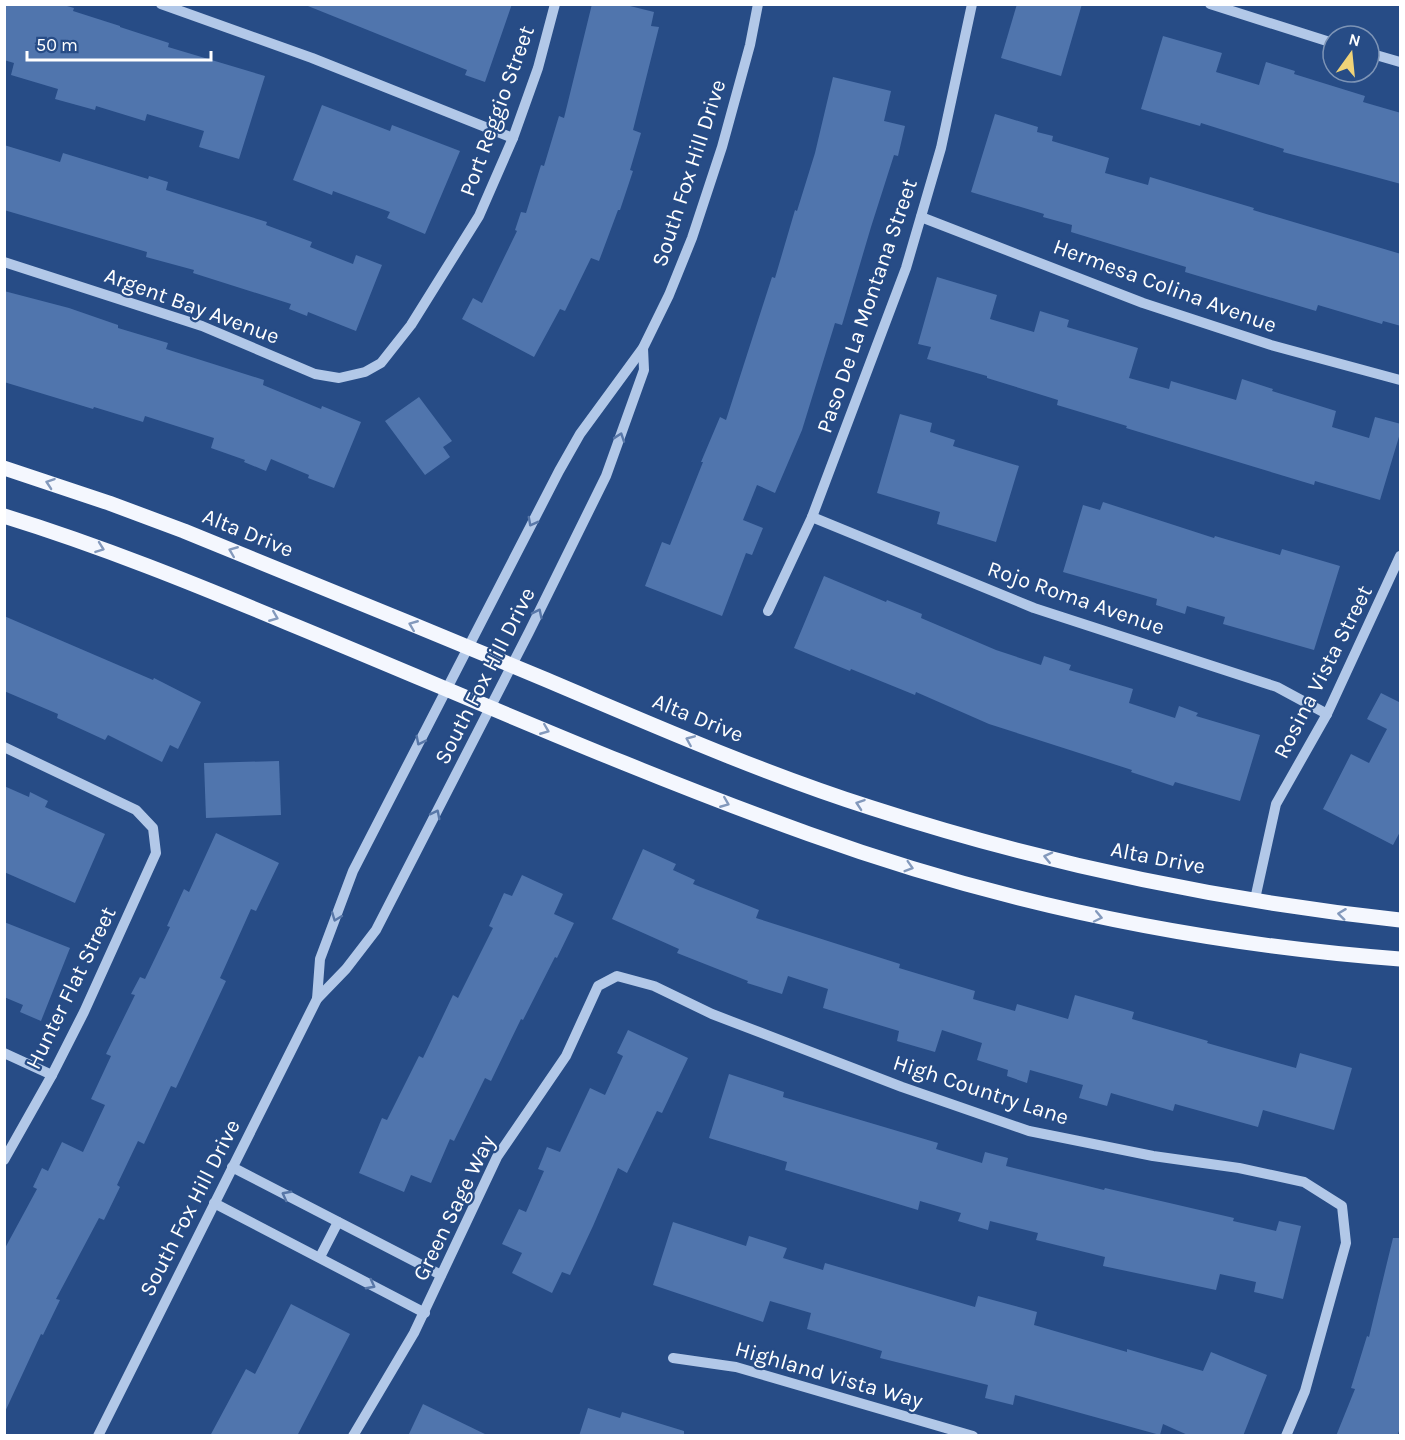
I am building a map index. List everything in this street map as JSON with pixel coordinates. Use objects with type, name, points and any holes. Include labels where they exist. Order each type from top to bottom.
[{"type":"main road","name":"Alta Drive","points":[[4,468],[184,531],[818,790],[989,843],[1103,870],[1322,911],[1401,921]]},
{"type":"main road","points":[[4,516],[86,543],[209,590],[747,811],[810,835],[938,876],[1068,910],[1185,934],[1305,950],[1401,959]]},
{"type":"street","points":[[161,4],[312,58],[513,138]]},
{"type":"street","name":"Port Reggio Street","points":[[365,372],[381,363],[411,325],[479,216],[513,138],[538,68],[555,4]]},
{"type":"street","name":"South Fox Hill Drive","points":[[317,999],[320,959],[353,871],[467,647],[575,443],[643,348],[669,295],[707,193],[737,95],[758,4]]},
{"type":"street","name":"Paso De La Montana Street","points":[[768,611],[812,517],[906,268],[941,148],[972,4]]},
{"type":"street","points":[[1210,4],[1235,8],[1321,39]]},
{"type":"street","points":[[1381,56],[1401,62]]},
{"type":"street","name":"Hermesa Colina Avenue","points":[[921,217],[1143,303],[1271,345],[1401,380]]},
{"type":"street","name":"Argent Bay Avenue","points":[[4,262],[202,326],[315,374],[339,378],[365,372]]},
{"type":"street","name":"South Fox Hill Drive","points":[[98,1436],[317,999],[346,969],[376,930],[491,707],[606,476],[644,370],[643,348]]},
{"type":"street","name":"Rojo Roma Avenue","points":[[812,517],[1034,608],[1277,687],[1327,714]]},
{"type":"street","name":"Rosina Vista Street","points":[[1255,899],[1276,804],[1327,714],[1401,556]]},
{"type":"street","name":"Hunter Flat Street","points":[[4,747],[136,810],[153,828],[156,853],[84,1011],[52,1075],[4,1160]]},
{"type":"street","name":"High Country Lane","points":[[617,976],[654,986],[712,1014],[902,1087],[1029,1131],[1153,1156],[1239,1168],[1304,1182],[1342,1206],[1346,1243],[1305,1391],[1286,1436]]},
{"type":"street","name":"Green Sage Way","points":[[353,1436],[425,1313],[496,1157],[566,1056],[598,986],[617,976]]},
{"type":"street","points":[[4,1053],[52,1075]]},
{"type":"street","points":[[232,1167],[441,1275]]},
{"type":"street","points":[[214,1203],[425,1313]]},
{"type":"street","points":[[320,1257],[338,1222]]},
{"type":"street","name":"Highland Vista Way","points":[[673,1358],[736,1367],[973,1436]]},
{"type":"building","points":[[4,4],[60,4],[74,8],[73,11],[169,43],[168,47],[265,76],[239,159],[199,147],[204,131],[147,114],[145,121],[96,106],[95,110],[55,99],[58,89],[11,75],[14,63],[4,60]]},
{"type":"building","points":[[303,4],[512,4],[485,82],[465,75],[467,70]]},
{"type":"building","points":[[592,4],[622,4],[654,12],[651,26],[659,27],[633,130],[641,133],[630,170],[633,171],[620,210],[618,210],[599,261],[591,258],[565,311],[560,309],[534,357],[462,319],[473,298],[482,303],[517,231],[515,230],[521,212],[526,213],[541,165],[544,166],[559,116],[564,118]]},
{"type":"building","points":[[1017,4],[1082,4],[1061,76],[1001,58]]},
{"type":"building","points":[[1163,36],[1222,53],[1216,72],[1259,85],[1266,62],[1295,71],[1294,74],[1321,84],[1365,96],[1363,102],[1401,113],[1401,184],[1283,152],[1284,149],[1201,123],[1200,126],[1141,109]]},
{"type":"building","points":[[833,77],[891,91],[884,121],[905,126],[898,156],[894,155],[842,325],[835,323],[802,430],[775,493],[757,485],[743,520],[763,528],[752,555],[746,553],[722,616],[645,586],[662,542],[670,545],[720,417],[726,420],[772,277],[775,278],[795,210],[797,211],[815,153]]},
{"type":"building","points":[[322,105],[390,131],[392,125],[460,151],[425,234],[387,218],[390,212],[333,191],[332,195],[293,180]]},
{"type":"building","points":[[995,114],[1038,127],[1037,132],[1053,136],[1052,141],[1109,158],[1105,173],[1148,185],[1150,177],[1401,254],[1401,326],[1383,321],[1382,324],[1318,305],[1316,311],[1185,272],[1186,267],[1071,232],[1072,225],[971,192]]},
{"type":"building","points":[[4,145],[60,162],[63,153],[148,179],[149,176],[168,182],[166,190],[267,222],[266,225],[312,242],[310,247],[353,264],[356,255],[382,265],[356,331],[308,312],[307,316],[289,309],[291,304],[193,273],[194,270],[146,257],[147,252],[4,210]]},
{"type":"building","points":[[937,277],[997,295],[990,319],[1034,332],[1040,311],[1069,320],[1067,327],[1138,348],[1129,378],[1169,389],[1171,381],[1236,400],[1242,379],[1336,411],[1332,427],[1369,438],[1375,417],[1401,424],[1380,500],[1315,481],[1314,485],[1126,428],[1127,426],[1057,405],[1058,400],[927,359],[931,347],[918,344]]},
{"type":"building","points":[[4,291],[69,308],[118,325],[118,328],[168,343],[166,349],[264,380],[263,385],[321,409],[322,406],[361,422],[334,488],[271,459],[266,471],[244,462],[245,460],[211,448],[214,438],[145,416],[143,422],[4,382]]},
{"type":"building","points":[[419,397],[452,441],[443,447],[450,457],[425,475],[385,421]]},
{"type":"building","points":[[900,414],[932,423],[930,432],[955,440],[953,446],[1019,466],[996,542],[937,524],[940,512],[877,493]]},
{"type":"building","points":[[1103,502],[1214,538],[1215,536],[1280,555],[1282,549],[1340,566],[1314,650],[1223,624],[1225,617],[1187,606],[1185,614],[1156,605],[1157,599],[1063,572],[1083,505],[1100,510]]},
{"type":"building","points":[[824,576],[886,602],[887,600],[922,614],[921,618],[996,650],[1041,665],[1044,656],[1071,665],[1069,670],[1133,689],[1129,703],[1175,718],[1179,706],[1198,713],[1196,716],[1260,735],[1240,801],[1175,782],[1173,786],[1131,772],[1132,770],[989,724],[916,692],[915,695],[794,648]]},
{"type":"building","points":[[4,616],[153,680],[154,678],[201,702],[178,749],[170,745],[162,762],[108,735],[105,740],[57,718],[58,714],[4,691]]},
{"type":"building","points":[[1381,693],[1401,703],[1401,830],[1393,845],[1323,809],[1351,754],[1369,763],[1387,729],[1367,719]]},
{"type":"building","points":[[279,761],[281,815],[206,818],[204,763]]},
{"type":"building","points":[[4,786],[29,797],[30,792],[48,801],[45,807],[105,834],[75,903],[4,872]]},
{"type":"building","points":[[216,833],[279,863],[256,911],[251,909],[220,978],[226,981],[176,1088],[171,1086],[144,1144],[138,1141],[117,1185],[120,1187],[104,1220],[99,1218],[56,1299],[60,1300],[43,1335],[41,1334],[4,1414],[4,1250],[37,1189],[33,1187],[42,1168],[48,1171],[62,1142],[83,1152],[105,1105],[91,1099],[111,1056],[106,1054],[135,995],[131,994],[140,977],[145,979],[170,927],[167,926],[184,889],[189,892]]},
{"type":"building","points":[[643,849],[676,864],[673,870],[695,880],[693,884],[759,910],[756,918],[900,964],[899,968],[975,991],[973,999],[1015,1011],[1017,1004],[1068,1019],[1075,995],[1134,1012],[1132,1019],[1296,1068],[1300,1053],[1352,1068],[1334,1130],[1263,1110],[1258,1127],[1175,1104],[1173,1111],[1111,1093],[1107,1106],[1079,1098],[1083,1085],[1030,1070],[1027,1083],[1007,1076],[1008,1070],[977,1060],[982,1043],[942,1030],[935,1052],[897,1041],[899,1031],[823,1008],[828,989],[788,976],[782,994],[747,983],[748,981],[677,953],[679,949],[612,919]]},
{"type":"building","points":[[522,875],[563,894],[554,914],[574,923],[523,1020],[521,1019],[491,1081],[485,1078],[454,1141],[450,1139],[431,1183],[411,1175],[404,1192],[359,1173],[382,1118],[387,1120],[419,1056],[423,1058],[453,995],[458,998],[493,928],[489,926],[504,893],[512,896]]},
{"type":"building","points":[[4,922],[70,948],[41,1021],[20,1012],[23,1005],[4,997]]},
{"type":"building","points":[[628,1030],[688,1058],[662,1113],[657,1111],[627,1173],[618,1168],[570,1275],[562,1272],[552,1293],[512,1273],[522,1253],[502,1244],[519,1209],[526,1212],[544,1171],[538,1169],[547,1147],[560,1152],[590,1088],[605,1095],[623,1056],[617,1053]]},
{"type":"building","points":[[729,1074],[784,1092],[783,1097],[938,1143],[936,1149],[982,1163],[985,1152],[1008,1158],[1006,1166],[1234,1218],[1233,1221],[1276,1231],[1279,1221],[1301,1226],[1283,1299],[1254,1292],[1256,1282],[1220,1274],[1216,1290],[1103,1266],[1105,1257],[1036,1240],[1038,1233],[990,1221],[988,1230],[958,1221],[961,1213],[920,1201],[918,1210],[785,1170],[787,1162],[709,1138]]},
{"type":"building","points":[[673,1222],[746,1246],[749,1236],[787,1248],[783,1258],[823,1270],[825,1263],[975,1307],[978,1296],[1037,1312],[1034,1325],[1127,1352],[1127,1349],[1203,1371],[1211,1352],[1267,1375],[1243,1436],[1190,1436],[1163,1424],[1160,1435],[1015,1395],[1013,1405],[985,1398],[988,1385],[880,1358],[882,1351],[807,1329],[811,1313],[770,1301],[763,1322],[653,1285]]},
{"type":"building","points":[[1393,1238],[1401,1238],[1401,1426],[1397,1436],[1336,1436],[1355,1389],[1351,1388],[1367,1336],[1369,1337]]},
{"type":"building","points":[[291,1304],[350,1334],[297,1436],[210,1436],[246,1369],[255,1374]]},
{"type":"building","points":[[423,1404],[489,1436],[408,1436]]},
{"type":"building","points":[[588,1408],[620,1418],[622,1412],[684,1431],[684,1436],[579,1436]]}]
